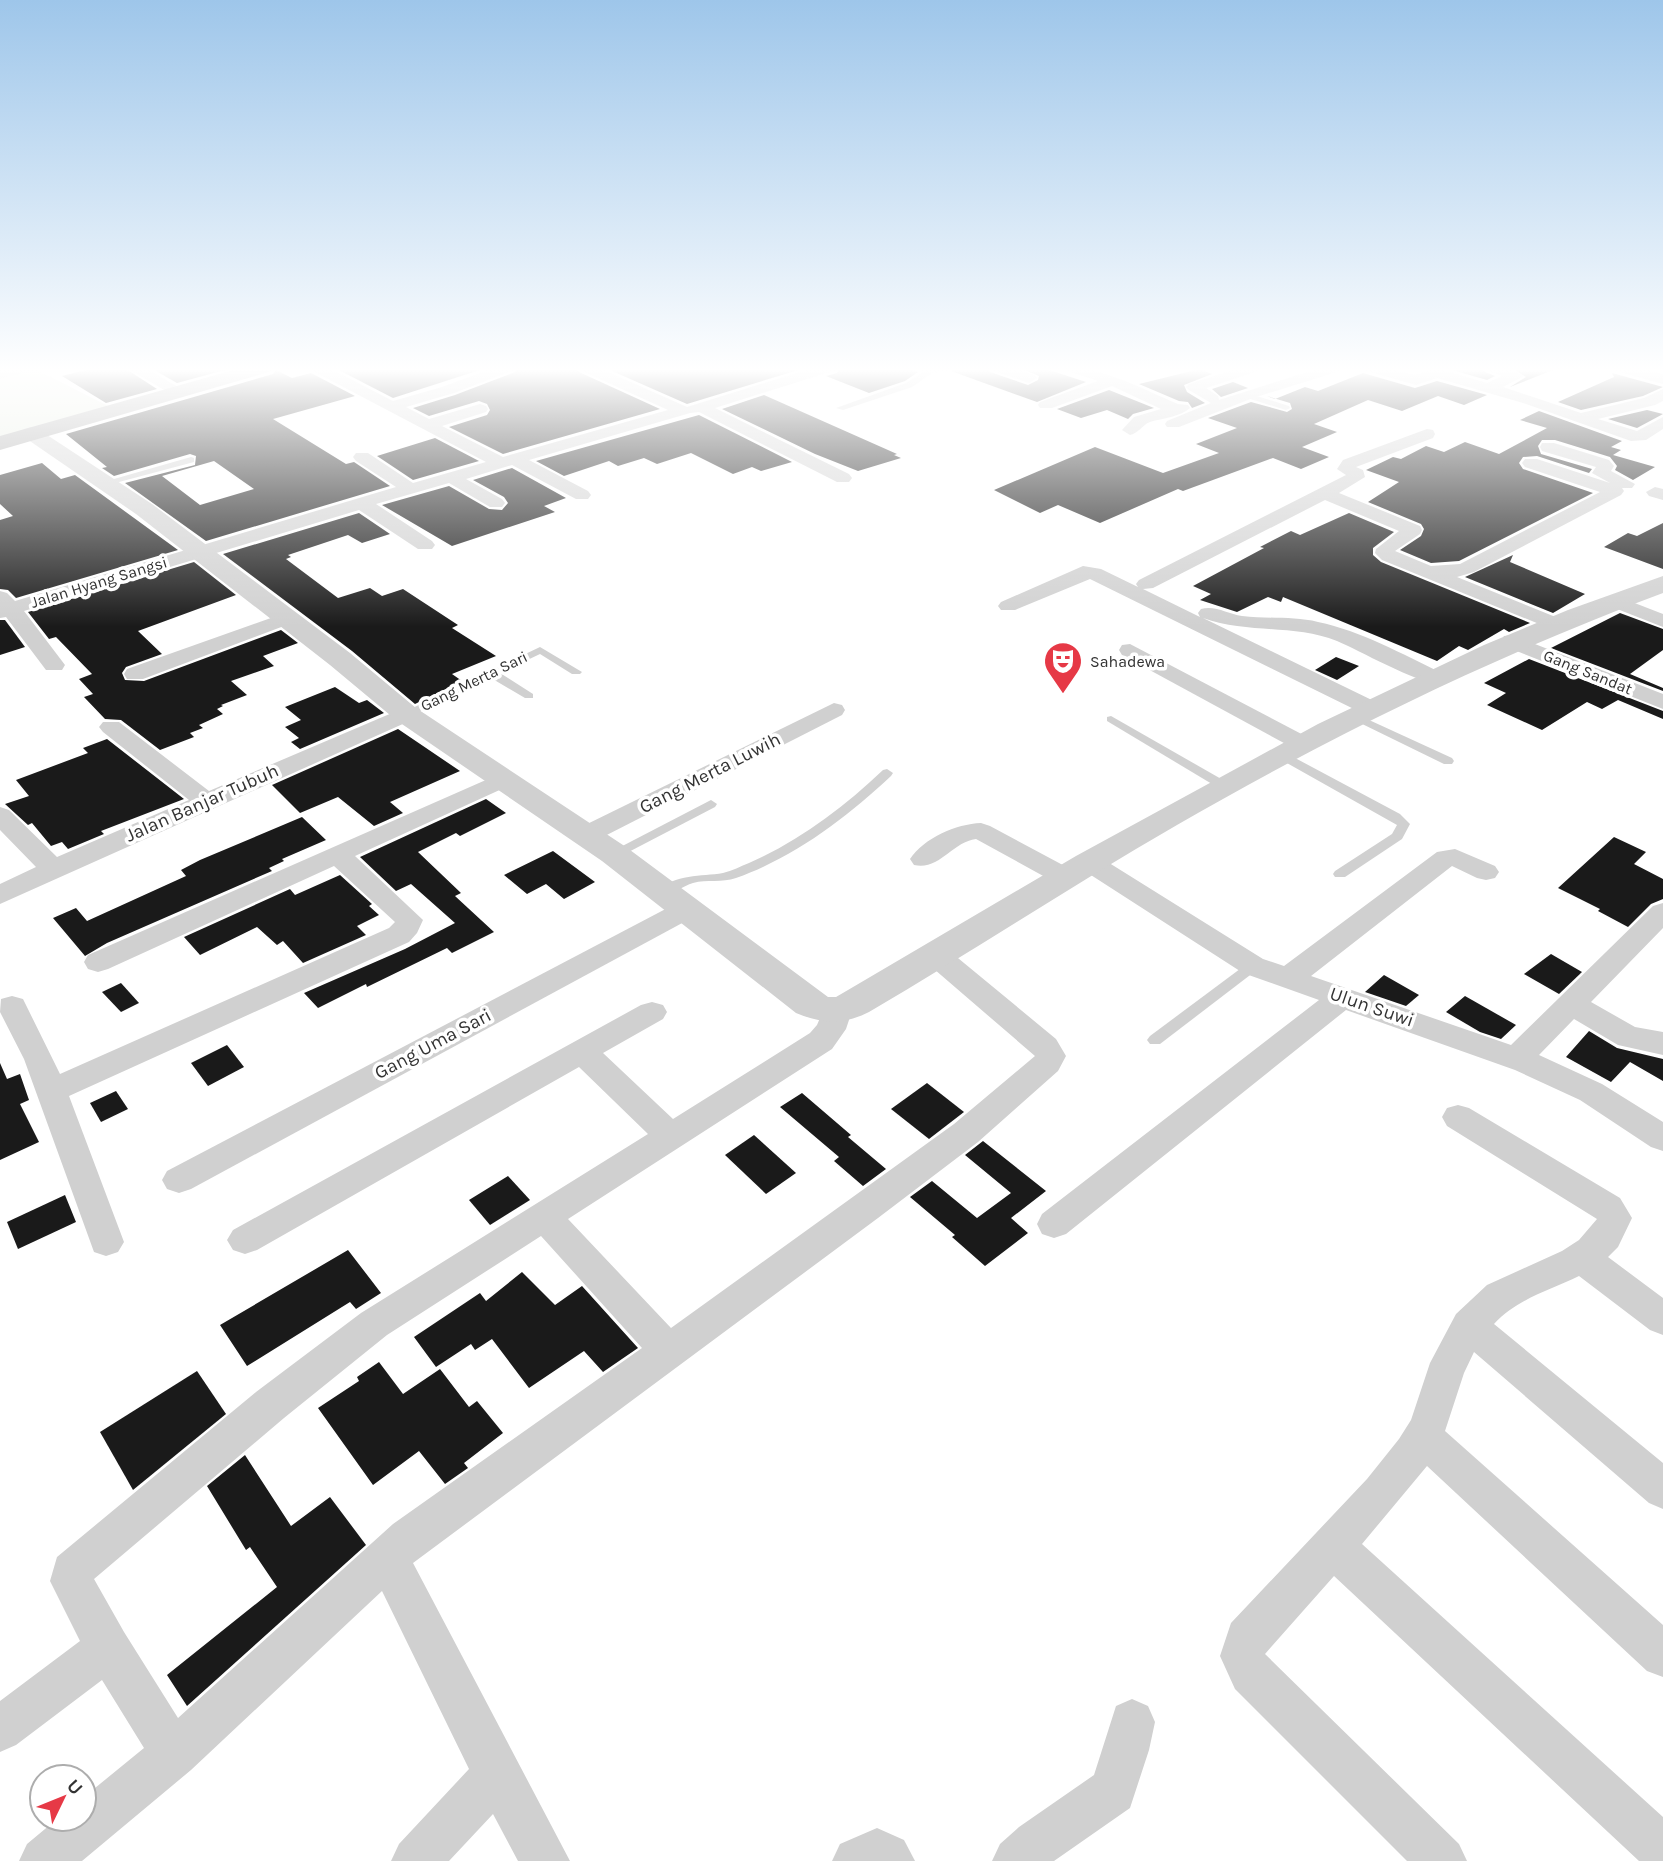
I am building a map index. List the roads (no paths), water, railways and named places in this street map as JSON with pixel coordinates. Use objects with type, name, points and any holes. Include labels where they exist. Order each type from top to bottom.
[{"type":"street","points":[[61,454],[145,509],[340,659],[406,714],[614,854],[809,1004],[823,1009],[837,1010],[936,956],[1077,869],[1292,749],[1512,640],[1663,584]]},
{"type":"street","points":[[492,454],[582,495]]},
{"type":"street","name":"Jalan Hyang Sangsi","points":[[4,606],[199,553],[532,454]]},
{"type":"street","points":[[795,454],[843,478]]},
{"type":"street","points":[[1146,584],[1326,494],[1357,476],[1346,466],[1377,454]]},
{"type":"street","points":[[1428,572],[1467,568],[1526,534],[1615,491],[1627,482],[1601,473],[1605,466],[1569,454]]},
{"type":"street","points":[[362,457],[411,489]]},
{"type":"street","points":[[1531,463],[1615,491]]},
{"type":"street","points":[[452,478],[496,503]]},
{"type":"street","points":[[1326,494],[1413,530],[1386,549],[1385,553],[1556,624]]},
{"type":"street","points":[[361,503],[425,545]]},
{"type":"street","points":[[1072,551],[1226,620],[1246,624],[1295,624],[1311,629],[1320,638],[1427,681]]},
{"type":"street","points":[[1008,606],[1083,572],[1094,573],[1364,713]]},
{"type":"street","points":[[1614,601],[1663,621]]},
{"type":"street","points":[[4,606],[54,665]]},
{"type":"street","points":[[135,674],[285,619]]},
{"type":"street","name":"Gang Sandat","points":[[1512,640],[1663,702]]},
{"type":"street","points":[[1130,650],[1292,749]]},
{"type":"street","name":"Gang Merta Luwih","points":[[586,835],[834,710]]},
{"type":"street","name":"Jalan Banjar Tubuh","points":[[0,895],[53,869],[406,714]]},
{"type":"street","points":[[111,727],[206,802]]},
{"type":"street","points":[[98,962],[505,779]]},
{"type":"street","points":[[0,815],[53,869]]},
{"type":"street","name":"Ulun Suwi","points":[[923,859],[958,834],[970,830],[981,831],[1077,869],[1253,966],[1516,1059],[1591,1092],[1663,1138]]},
{"type":"street","points":[[51,1091],[399,935],[407,927],[409,920],[338,855]]},
{"type":"street","points":[[1287,979],[1446,858],[1455,857],[1486,872]]},
{"type":"street","name":"Gang Uma Sari","points":[[179,1180],[676,900]]},
{"type":"street","points":[[1516,1059],[1534,1038],[1572,1005],[1663,912]]},
{"type":"street","points":[[44,1861],[174,1753],[420,1530],[966,1133],[1047,1063],[1050,1052],[936,956]]},
{"type":"street","points":[[1054,1224],[1342,997]]},
{"type":"street","points":[[1572,1005],[1629,1037],[1663,1044]]},
{"type":"street","points":[[12,1006],[39,1059],[106,1242]]},
{"type":"street","points":[[174,1753],[107,1648],[71,1581],[72,1572],[78,1565],[270,1405],[374,1324],[821,1041],[831,1029],[837,1010]]},
{"type":"street","points":[[245,1240],[652,1012]]},
{"type":"street","points":[[582,1051],[671,1136]]},
{"type":"street","points":[[1442,1861],[1251,1673],[1242,1656],[1247,1639],[1373,1503],[1423,1437],[1435,1410],[1441,1382],[1469,1325],[1494,1299],[1522,1283],[1582,1258],[1604,1239],[1613,1225],[1615,1218],[1608,1209],[1458,1117]]},
{"type":"street","points":[[544,1216],[667,1350]]},
{"type":"street","points":[[1582,1258],[1663,1319]]},
{"type":"street","points":[[1469,1325],[1663,1489]]},
{"type":"street","points":[[1423,1437],[1663,1655]]},
{"type":"street","points":[[1333,1546],[1663,1850]]},
{"type":"street","points":[[388,1558],[497,1774],[545,1861]]},
{"type":"street","points":[[0,1729],[107,1648]]},
{"type":"street","points":[[1017,1861],[1036,1844],[1113,1791],[1132,1722]]},
{"type":"street","points":[[416,1861],[497,1774]]},
{"type":"street","points":[[857,1861],[877,1853],[890,1861]]},
{"type":"lane","points":[[104,483],[191,460]]},
{"type":"lane","name":"Gang Merta Sari","points":[[406,714],[540,650],[576,673]]},
{"type":"lane","points":[[493,674],[529,696]]},
{"type":"lane","points":[[1364,713],[1448,761]]},
{"type":"lane","points":[[1111,719],[1226,787]]},
{"type":"lane","points":[[1292,749],[1404,824],[1397,836],[1339,874]]},
{"type":"lane","points":[[676,900],[684,881],[727,876],[766,860],[813,834],[852,808],[887,773]]},
{"type":"lane","points":[[614,854],[711,804]]},
{"type":"lane","points":[[1154,1040],[1253,966]]},
{"type":"place","name":"Sahadewa","points":[[1063,695]]}]
